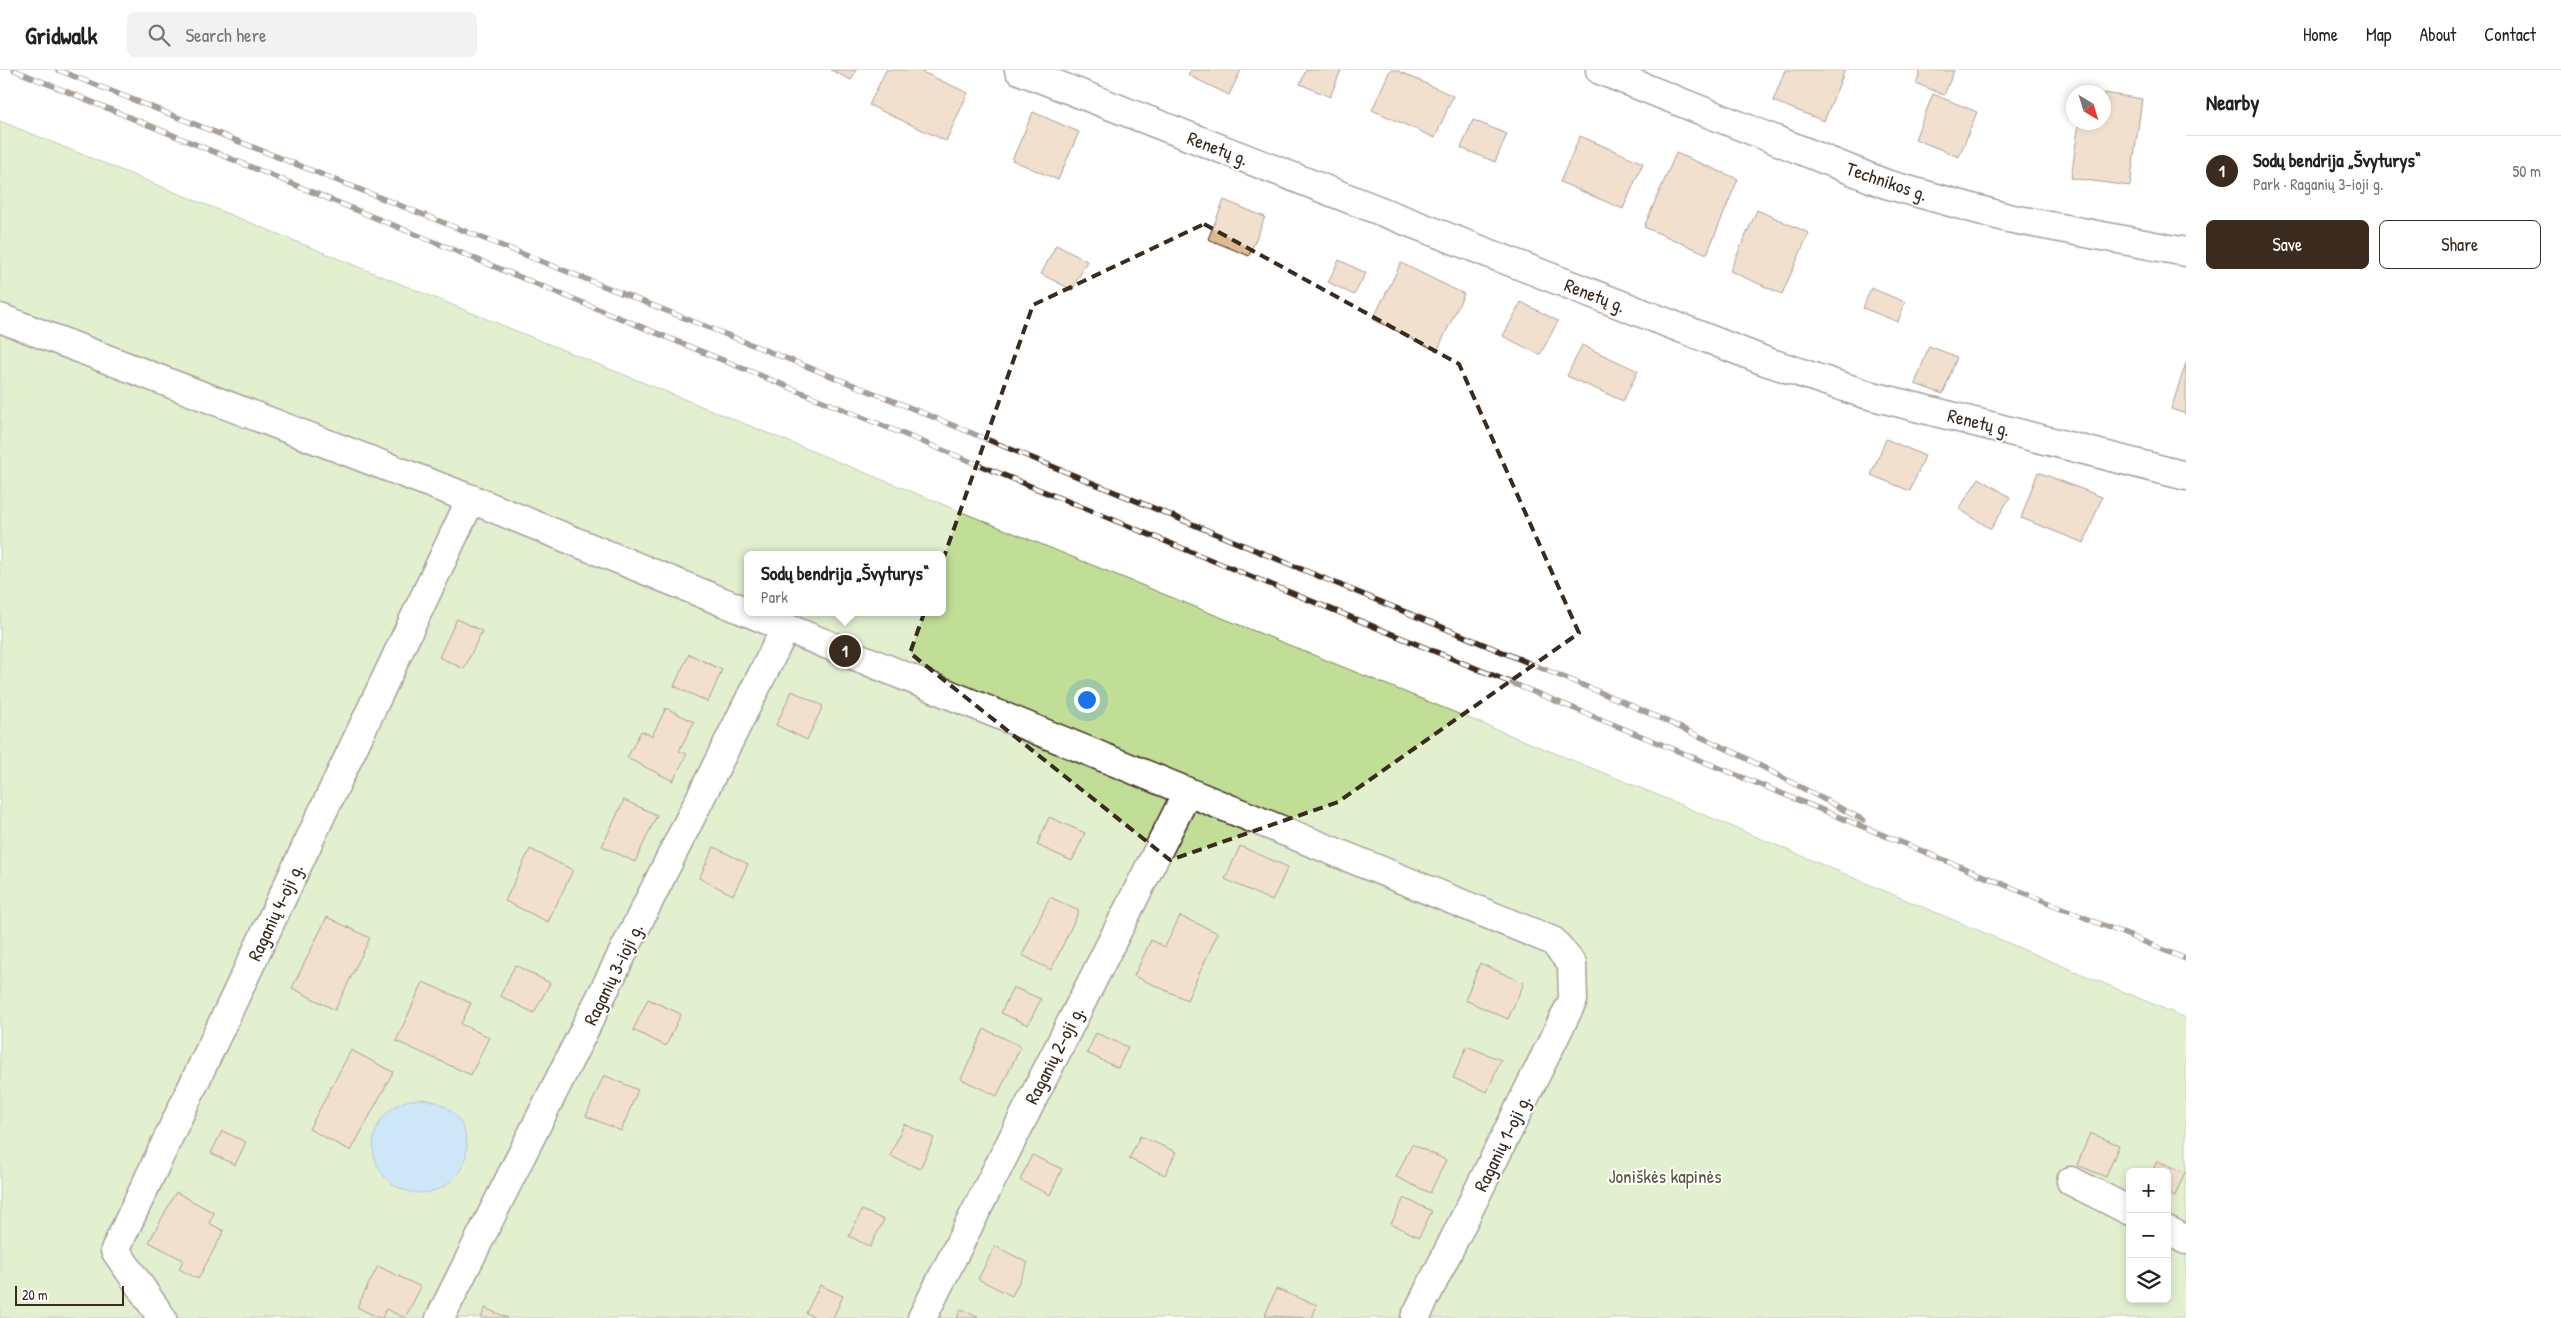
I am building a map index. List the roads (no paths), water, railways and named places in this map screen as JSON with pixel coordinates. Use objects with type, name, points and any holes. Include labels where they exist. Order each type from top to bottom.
[{"type":"street","name":"Renetų g.","points":[[1019,70],[1765,361],[1866,394],[2186,476]]},
{"type":"street","name":"Technikos g.","points":[[1600,70],[1886,184],[2008,218],[2186,252]]},
{"type":"street","points":[[0,318],[471,499],[744,612]]},
{"type":"street","name":"Raganių 4-oji g.","points":[[162,1318],[115,1250],[471,499]]},
{"type":"street","points":[[754,616],[1187,793]]},
{"type":"street","name":"Raganių 3-ioji g.","points":[[440,1318],[785,629]]},
{"type":"street","name":"Raganių 1-oji g.","points":[[1187,793],[1553,941],[1572,964],[1573,1000],[1415,1318]]},
{"type":"street","name":"Raganių 2-oji g.","points":[[922,1318],[1187,793]]},
{"type":"street","points":[[2071,1181],[2126,1209]]},
{"type":"street","points":[[2171,1232],[2186,1240]]},
{"type":"water","points":[[420,1099],[438,1103],[453,1113],[463,1128],[467,1146],[463,1164],[453,1179],[438,1189],[420,1193],[402,1189],[387,1179],[377,1164],[373,1146],[377,1128],[387,1113],[402,1103]]},
{"type":"railway","points":[[14,70],[2186,959]]},
{"type":"railway","points":[[58,70],[894,401],[1626,703],[1736,753],[1863,820]]},
{"type":"place","name":"Sodų bendrija „Švyturys“","points":[[845,651]]},
{"type":"park label","name":"Joniškės kapinės","points":[[1665,1176]]}]
